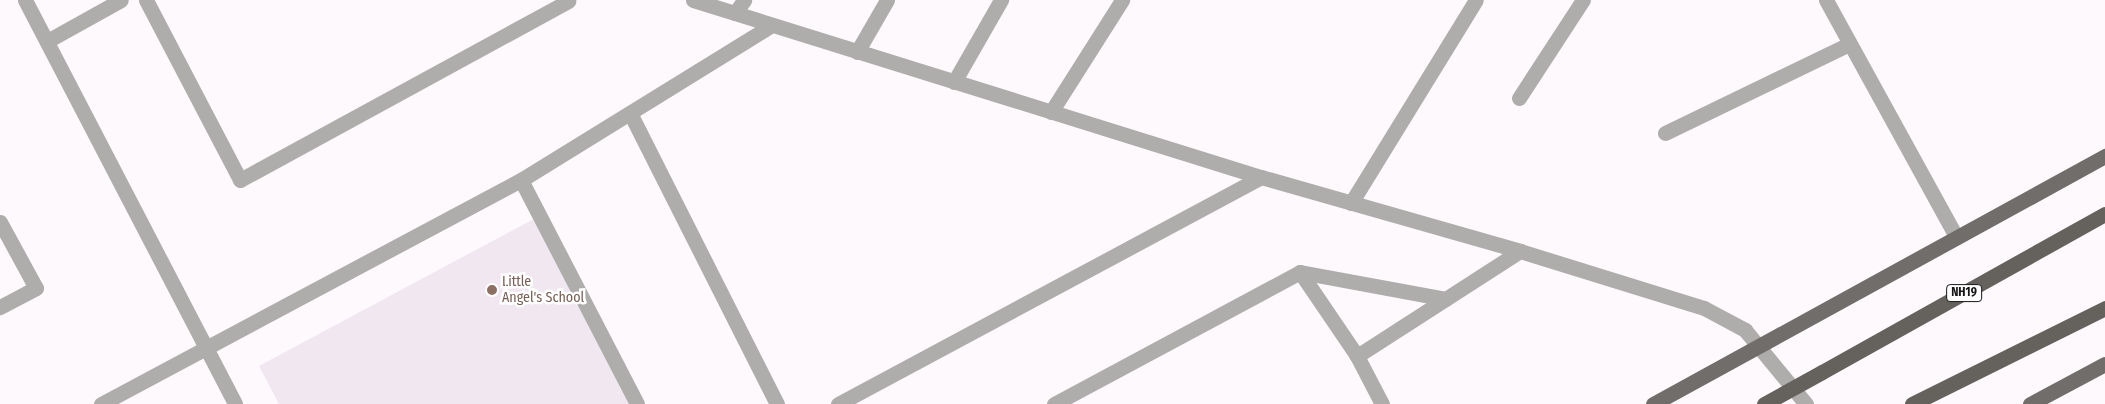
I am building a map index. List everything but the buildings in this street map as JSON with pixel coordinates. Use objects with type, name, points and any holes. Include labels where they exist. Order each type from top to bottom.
[{"type":"highway","name":"NH19","points":[[1764,404],[2105,214]]},
{"type":"highway","points":[[1912,404],[2105,308]]},
{"type":"main road","points":[[1652,404],[2105,156]]},
{"type":"main road","points":[[2030,404],[2105,364]]},
{"type":"street","points":[[25,0],[49,40],[206,351],[235,404]]},
{"type":"street","points":[[49,40],[121,0]]},
{"type":"street","points":[[146,0],[240,180],[568,1],[562,0]]},
{"type":"street","points":[[693,0],[1261,177],[1520,251],[1704,308],[1746,330],[1761,346],[1806,404]]},
{"type":"street","points":[[735,13],[744,0]]},
{"type":"street","points":[[857,52],[887,0]]},
{"type":"street","points":[[954,82],[1002,0]]},
{"type":"street","points":[[1052,112],[1122,0]]},
{"type":"street","points":[[1350,203],[1476,0]]},
{"type":"street","points":[[1519,98],[1583,0]]},
{"type":"street","points":[[1826,0],[1956,236]]},
{"type":"street","points":[[101,404],[206,351],[521,180],[772,25]]},
{"type":"street","points":[[1665,133],[1849,44]]},
{"type":"street","points":[[630,113],[777,404]]},
{"type":"street","points":[[838,404],[1261,177]]},
{"type":"street","points":[[521,180],[637,404]]},
{"type":"street","points":[[0,222],[36,288],[0,307]]},
{"type":"street","points":[[1357,356],[1520,251]]},
{"type":"street","points":[[1054,404],[1300,272],[1446,299]]},
{"type":"street","points":[[1300,272],[1357,356],[1382,404]]},
{"type":"shaded area","name":"Little Angel's School","points":[[543,214],[642,404],[279,404],[259,366]]},
{"type":"place","name":"Little Angel's School","points":[[492,290]]}]
